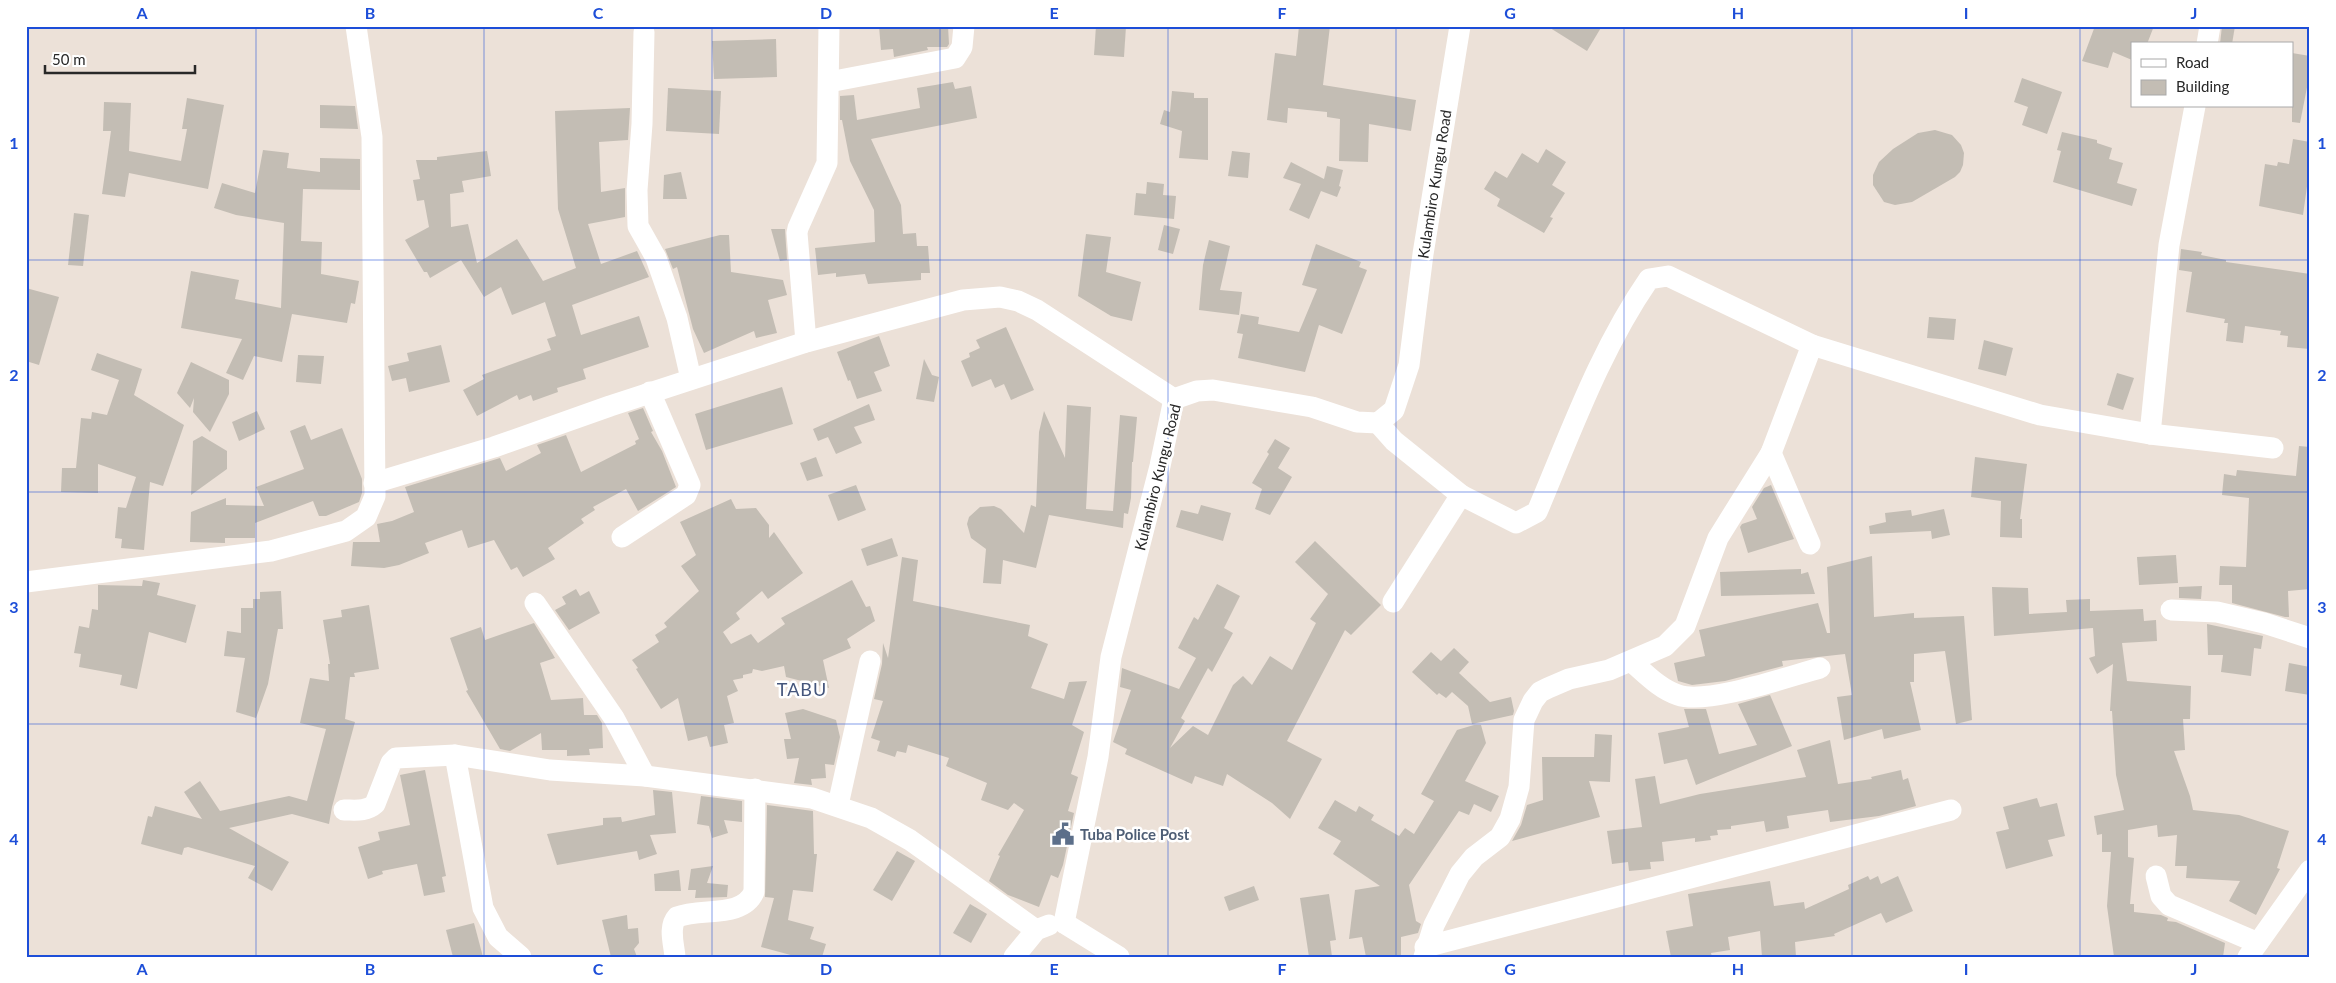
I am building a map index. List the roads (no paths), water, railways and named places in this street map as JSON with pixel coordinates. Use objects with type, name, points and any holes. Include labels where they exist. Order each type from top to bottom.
[{"type":"street","points":[[26,582],[271,551],[346,530],[360,522],[371,510],[375,496],[372,137],[356,26]]},
{"type":"street","points":[[806,342],[798,228],[827,163],[826,103],[830,82],[829,26]]},
{"type":"street","points":[[830,82],[955,58],[962,47],[964,26]]},
{"type":"street","name":"Kulambiro Kungu Road","points":[[1064,922],[1098,757],[1111,657],[1160,466],[1174,399],[1197,390],[1213,390],[1312,407],[1357,422],[1378,422],[1394,410],[1409,365],[1423,254],[1460,26]]},
{"type":"street","points":[[2207,42],[2210,26]]},
{"type":"street","points":[[644,32],[642,124],[636,190],[638,226],[656,258],[677,318],[691,379]]},
{"type":"street","points":[[2150,434],[2169,245],[2195,108]]},
{"type":"street","points":[[1378,422],[1394,441],[1461,496],[1516,523],[1537,512],[1590,385],[1616,332],[1649,279],[1668,276],[1812,345],[2040,414],[2150,434],[2273,448]]},
{"type":"street","points":[[374,483],[494,447],[650,392],[806,342],[963,300],[1000,297],[1018,301],[1037,310],[1174,399]]},
{"type":"street","points":[[1425,952],[1460,874],[1474,857],[1500,837],[1510,819],[1520,787],[1524,720],[1533,701],[1540,692],[1570,679],[1609,670],[1632,662],[1665,646],[1685,626],[1718,538],[1771,453],[1812,345]]},
{"type":"street","points":[[622,537],[686,495],[690,489],[690,485],[650,392]]},
{"type":"street","points":[[1771,453],[1810,544]]},
{"type":"street","points":[[1393,602],[1461,496]]},
{"type":"street","points":[[536,603],[614,718],[645,776]]},
{"type":"street","points":[[2171,610],[2217,612],[2264,623],[2310,638]]},
{"type":"street","points":[[838,806],[870,661]]},
{"type":"street","points":[[1632,662],[1662,688],[1692,698],[1734,691],[1820,668]]},
{"type":"street","points":[[344,810],[362,810],[370,808],[374,804],[391,763],[396,758],[455,755],[550,770],[645,776],[756,789],[812,798],[870,818],[910,840],[1036,930]]},
{"type":"street","points":[[455,755],[483,908],[498,937],[521,957]]},
{"type":"street","points":[[675,957],[672,928],[673,922],[677,917],[743,907],[751,899],[754,892],[756,789]]},
{"type":"street","points":[[1425,952],[1952,810]]},
{"type":"street","points":[[2156,876],[2161,896],[2169,905],[2253,950],[2310,870]]},
{"type":"street","points":[[1014,957],[1036,930],[1050,924],[1064,922],[1119,957]]},
{"type":"place","name":"Tuba Police Post","points":[[1063,834]]},
{"type":"district","name":"TABU","points":[[802,689]]}]
